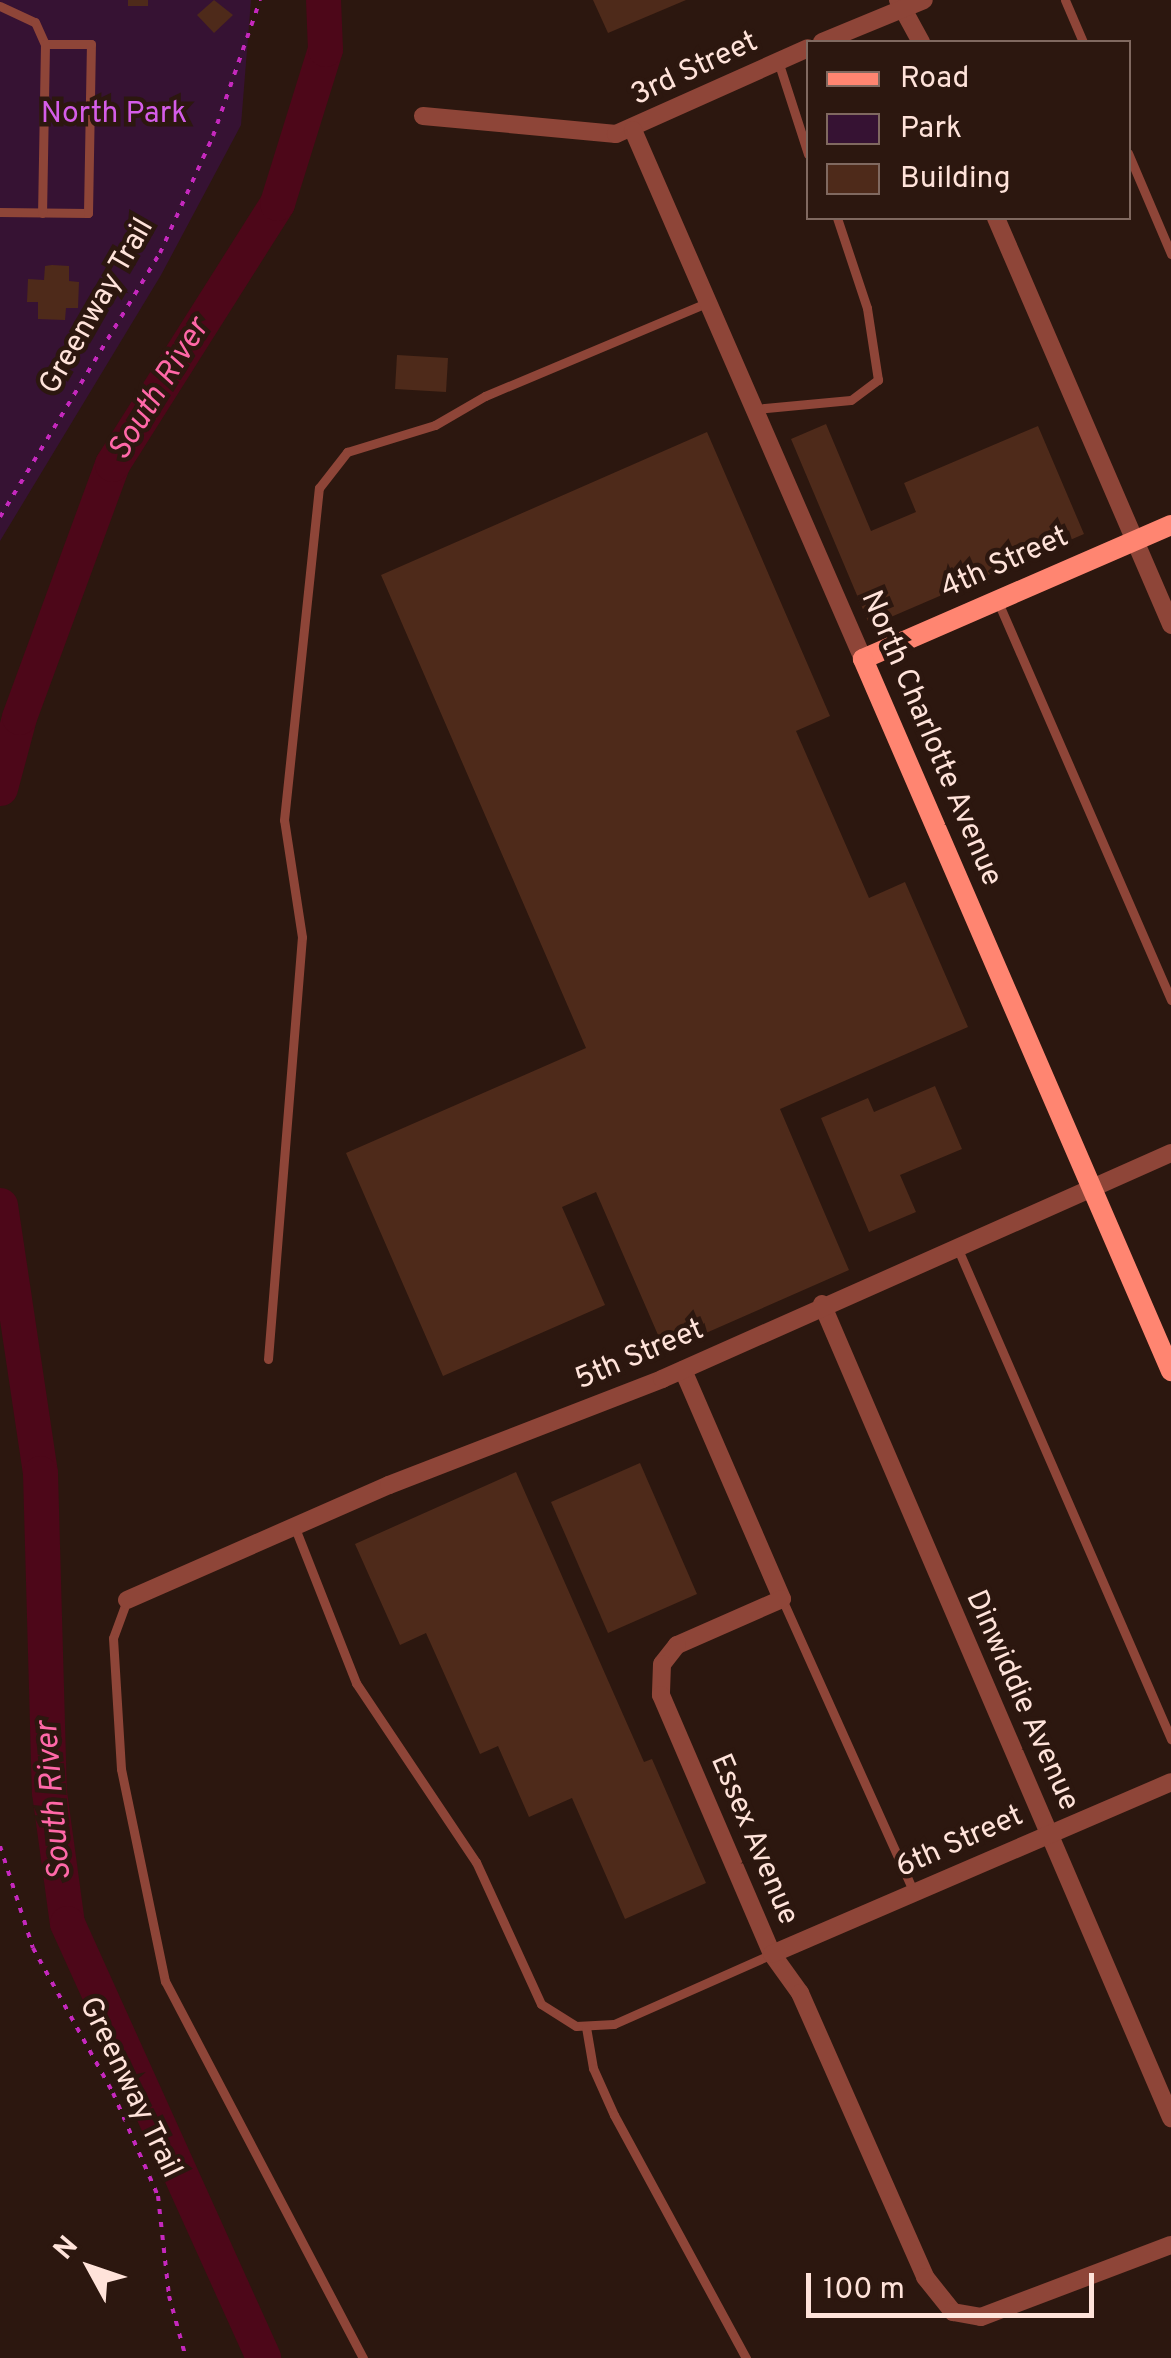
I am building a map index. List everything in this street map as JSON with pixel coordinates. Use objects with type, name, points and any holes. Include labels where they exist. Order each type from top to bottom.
[{"type":"street","points":[[826,40],[900,4],[924,0]]},
{"type":"street","points":[[900,4],[920,40]]},
{"type":"street","name":"3rd Street","points":[[423,116],[578,133],[633,130],[806,49]]},
{"type":"street","name":"North Charlotte Avenue","points":[[633,130],[1171,1371]]},
{"type":"street","points":[[997,220],[1171,624]]},
{"type":"street","name":"4th Street","points":[[863,659],[1171,524]]},
{"type":"street","name":"5th Street","points":[[126,1600],[683,1370],[822,1304],[1171,1153]]},
{"type":"street","name":"Dinwiddie Avenue","points":[[822,1304],[1171,2118]]},
{"type":"street","points":[[683,1370],[782,1600]]},
{"type":"street","name":"Essex Avenue","points":[[782,1600],[677,1645],[659,1680],[772,1954],[800,1993],[942,2302],[967,2316],[1024,2304],[1171,2245]]},
{"type":"street","name":"6th Street","points":[[772,1954],[1171,1782]]},
{"type":"lane","points":[[1065,0],[1082,40]]},
{"type":"lane","points":[[0,6],[35,22],[44,44],[42,213]]},
{"type":"lane","points":[[0,212],[88,213],[90,44],[44,44]]},
{"type":"lane","points":[[778,61],[806,148]]},
{"type":"lane","points":[[1131,160],[1171,254]]},
{"type":"lane","points":[[754,409],[851,400],[878,380],[867,308],[838,220]]},
{"type":"lane","points":[[268,1359],[302,937],[284,820],[319,488],[347,452],[435,425],[486,396],[708,302]]},
{"type":"lane","points":[[997,600],[1171,1000]]},
{"type":"lane","points":[[957,1247],[1171,1738]]},
{"type":"lane","points":[[295,1528],[356,1683],[476,1862],[529,1987],[559,2020],[586,2028],[614,2024],[772,1954]]},
{"type":"lane","points":[[126,1600],[113,1638],[119,1752],[165,1982],[363,2358]]},
{"type":"lane","points":[[782,1600],[914,1894]]},
{"type":"lane","points":[[586,2028],[593,2068],[614,2115],[746,2358]]},
{"type":"path","name":"Greenway Trail","points":[[0,517],[160,252],[213,136],[260,0]]},
{"type":"path","name":"Greenway Trail","points":[[0,1846],[33,1948],[113,2093],[158,2196],[169,2296],[186,2358]]},
{"type":"green space","name":"North Park","points":[[0,0],[251,0],[241,125],[161,275],[0,541]]},
{"type":"building","points":[[128,0],[148,0],[148,6],[128,6]]},
{"type":"building","points":[[214,0],[233,15],[214,33],[197,15]]},
{"type":"building","points":[[593,0],[686,0],[608,33]]},
{"type":"building","points":[[45,266],[69,266],[69,281],[79,282],[78,308],[66,308],[65,320],[38,319],[38,302],[27,302],[28,279],[44,280]]},
{"type":"building","points":[[397,355],[448,358],[446,392],[395,389]]},
{"type":"building","points":[[826,424],[871,531],[916,512],[904,483],[1038,426],[1084,534],[870,626],[791,439]]},
{"type":"building","points":[[707,432],[830,716],[796,731],[869,898],[905,882],[968,1027],[780,1109],[849,1270],[665,1351],[596,1192],[562,1207],[605,1305],[443,1376],[346,1153],[586,1048],[381,575]]},
{"type":"building","points":[[935,1086],[962,1149],[900,1175],[916,1212],[869,1232],[821,1118],[868,1098],[874,1112]]},
{"type":"building","points":[[640,1463],[697,1594],[608,1633],[551,1502]]},
{"type":"building","points":[[516,1472],[644,1762],[652,1759],[706,1883],[625,1919],[572,1798],[529,1817],[498,1746],[480,1754],[426,1633],[400,1645],[355,1544]]},
{"type":"waterway","name":"South River","points":[[0,788],[19,717],[112,464],[277,203],[325,49],[323,0]]},
{"type":"waterway","name":"South River","points":[[0,1205],[40,1473],[49,1792],[67,1923],[263,2358]]}]
